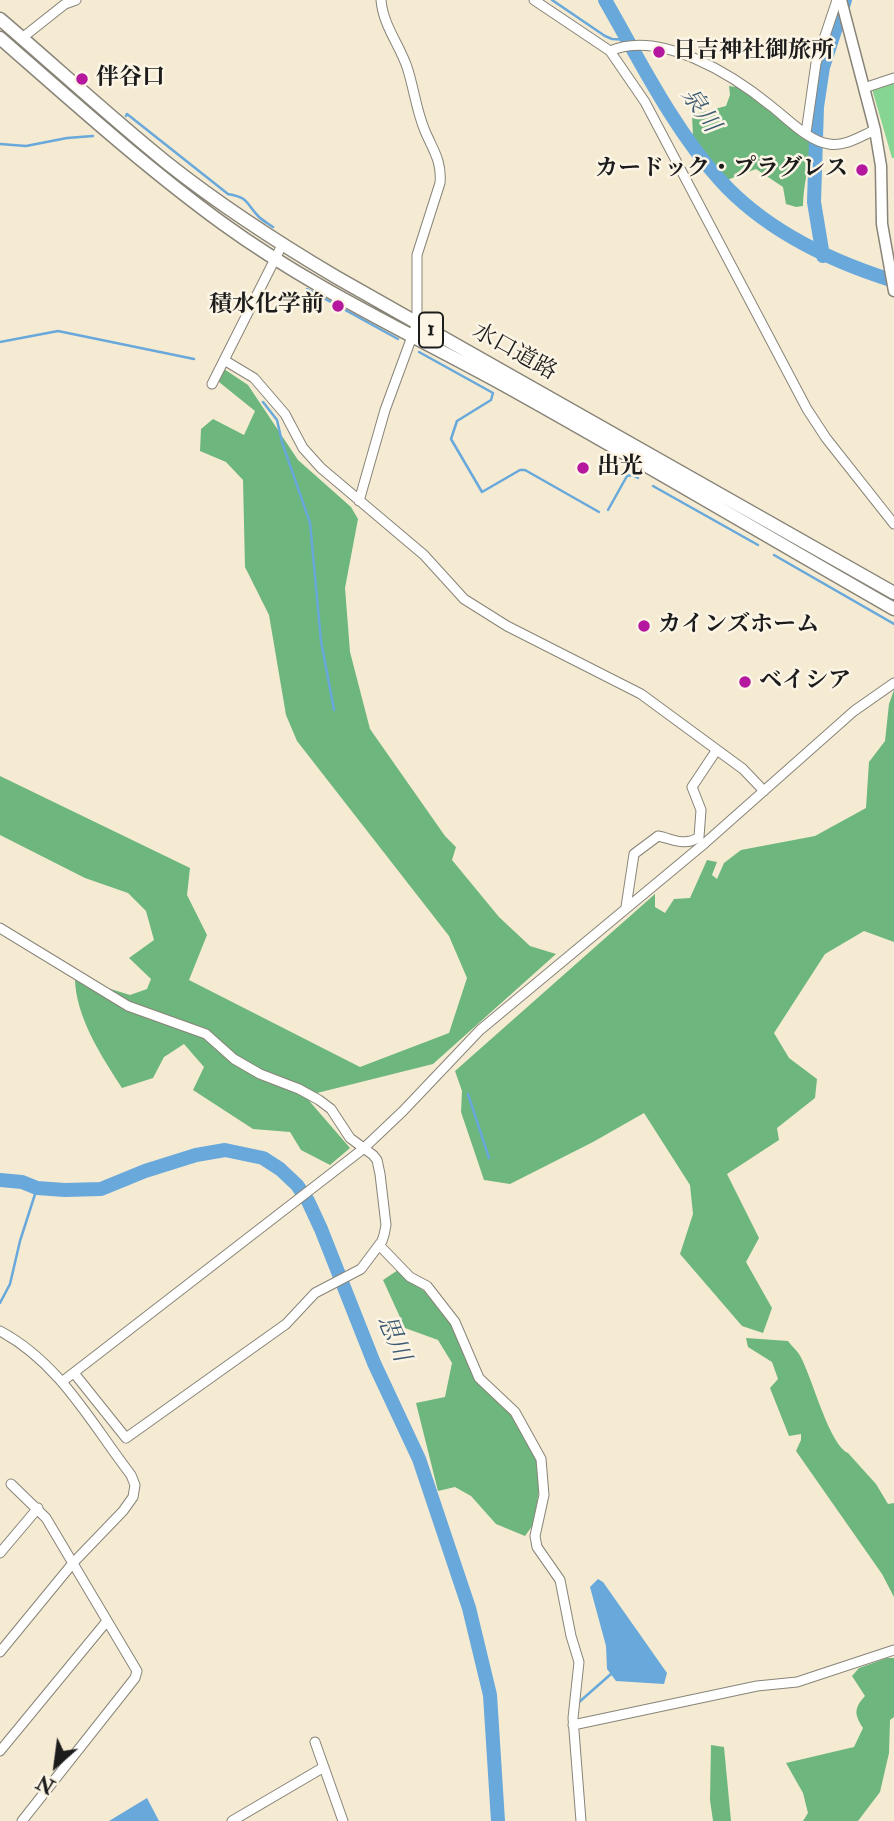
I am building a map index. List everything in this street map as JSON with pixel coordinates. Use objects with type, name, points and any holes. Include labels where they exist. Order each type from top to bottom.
[{"type":"highway","name":"水口道路","points":[[0,19],[168,164],[282,245],[894,593]]},
{"type":"highway","name":"水口道路","points":[[3,44],[166,179],[222,223],[275,258],[498,382],[894,609]]},
{"type":"main road","points":[[839,0],[847,19],[875,130],[881,166],[882,224],[894,291]]},
{"type":"main road","points":[[3,44],[22,38]]},
{"type":"street","points":[[22,38],[65,4],[76,0]]},
{"type":"street","points":[[359,501],[385,410],[418,323],[417,255],[441,172],[437,153],[420,117],[407,67],[384,18],[382,0]]},
{"type":"street","points":[[534,0],[614,50],[645,102],[807,409],[894,524]]},
{"type":"street","points":[[807,134],[816,63],[839,0]]},
{"type":"street","points":[[614,50],[644,47],[668,50],[702,60],[746,87],[807,134],[822,142],[842,144],[875,130]]},
{"type":"street","points":[[864,88],[894,78]]},
{"type":"street","points":[[212,384],[282,245]]},
{"type":"street","points":[[224,360],[254,378],[285,414],[303,448],[321,468],[424,555],[473,605],[507,626],[641,694],[743,769],[764,791]]},
{"type":"street","points":[[63,1381],[363,1149],[480,1030],[702,840],[764,791],[845,718],[894,682]]},
{"type":"street","points":[[702,840],[701,810],[692,787],[716,751]]},
{"type":"street","points":[[626,906],[634,854],[658,836],[684,844],[702,840]]},
{"type":"street","points":[[0,928],[112,997],[150,1015],[205,1034],[234,1059],[260,1074],[319,1100],[331,1109],[350,1138],[377,1160],[380,1174],[386,1225],[379,1245],[361,1269],[315,1293],[286,1324],[126,1438],[74,1373]]},
{"type":"street","points":[[379,1245],[410,1277],[427,1286],[455,1322],[479,1378],[515,1412],[541,1459],[544,1495],[535,1536],[537,1547],[560,1580],[579,1662],[573,1725],[581,1821]]},
{"type":"street","points":[[0,1331],[37,1356],[63,1381],[131,1475],[135,1485],[133,1497],[123,1511],[73,1563],[0,1652]]},
{"type":"street","points":[[11,1484],[46,1518],[137,1671],[135,1678],[22,1821]]},
{"type":"street","points":[[0,1553],[38,1508]]},
{"type":"street","points":[[0,1751],[107,1621]]},
{"type":"street","points":[[573,1725],[757,1686],[797,1682],[894,1650]]},
{"type":"street","points":[[315,1742],[343,1821]]},
{"type":"street","points":[[232,1821],[324,1767]]},
{"type":"green space","points":[[894,81],[894,158],[892,158],[872,89]]},
{"type":"green space","points":[[729,86],[742,88],[786,125],[809,140],[803,206],[786,204],[783,187],[756,169],[727,180],[693,137],[692,115],[726,106],[730,95]]},
{"type":"green space","points":[[218,365],[248,385],[298,460],[351,507],[358,519],[345,588],[350,652],[370,729],[445,836],[456,847],[452,860],[499,917],[530,946],[556,954],[433,1064],[305,1096],[350,1148],[330,1165],[301,1150],[290,1132],[253,1129],[193,1090],[204,1067],[184,1044],[164,1057],[153,1078],[122,1088],[98,1050],[85,1021],[76,992],[75,978],[130,995],[147,989],[151,979],[129,958],[154,940],[146,911],[128,893],[85,878],[0,835],[0,776],[190,868],[187,895],[207,935],[189,980],[360,1067],[449,1033],[467,978],[449,936],[297,741],[286,715],[269,615],[245,567],[243,480],[226,462],[200,451],[201,429],[213,419],[244,435],[255,411],[219,382],[212,372]]},
{"type":"green space","points":[[894,690],[894,942],[864,931],[825,954],[774,1033],[789,1058],[817,1079],[815,1098],[777,1128],[779,1140],[727,1174],[759,1238],[746,1262],[772,1308],[763,1333],[742,1326],[680,1254],[693,1214],[690,1185],[644,1113],[510,1184],[484,1180],[461,1112],[462,1091],[455,1071],[655,894],[655,907],[665,913],[674,899],[690,898],[707,860],[717,862],[712,875],[717,879],[724,863],[741,850],[815,836],[866,808],[869,762],[885,741],[889,704]]},
{"type":"green space","points":[[398,1270],[424,1291],[454,1327],[469,1364],[514,1416],[537,1455],[540,1485],[533,1525],[525,1536],[496,1524],[471,1496],[455,1487],[438,1491],[416,1403],[445,1397],[452,1363],[438,1340],[405,1328],[383,1280]]},
{"type":"green space","points":[[746,1338],[788,1341],[804,1364],[821,1408],[841,1447],[876,1484],[888,1504],[894,1503],[894,1597],[882,1574],[796,1451],[801,1434],[789,1436],[770,1388],[778,1379],[772,1362],[748,1347]]},
{"type":"green space","points":[[894,1658],[894,1717],[890,1720],[889,1753],[880,1792],[858,1821],[803,1821],[808,1813],[803,1793],[786,1763],[854,1747],[863,1728],[858,1719],[857,1708],[865,1696],[852,1676],[859,1668]]},
{"type":"green space","points":[[711,1745],[724,1747],[731,1821],[713,1821],[710,1800]]},
{"type":"water","points":[[598,1579],[603,1582],[667,1673],[664,1684],[616,1681],[607,1669],[606,1646],[590,1587]]},
{"type":"water","points":[[147,1798],[159,1821],[109,1821]]},
{"type":"waterway","points":[[552,0],[605,36],[629,40]]},
{"type":"waterway","name":"泉川","points":[[605,0],[687,139],[738,198],[778,229],[800,242],[846,264],[894,281]]},
{"type":"waterway","points":[[823,256],[814,202],[817,107],[823,67],[845,0]]},
{"type":"waterway","points":[[126,116],[127,114],[228,194],[244,199],[259,217],[273,227]]},
{"type":"waterway","points":[[0,144],[26,146],[93,136]]},
{"type":"waterway","points":[[307,289],[398,339]]},
{"type":"waterway","points":[[0,342],[58,331],[194,359]]},
{"type":"waterway","points":[[419,352],[493,393],[491,400],[457,421],[451,439],[482,492],[520,470],[525,470],[599,512]]},
{"type":"waterway","points":[[263,402],[277,420],[310,523],[321,641],[334,710]]},
{"type":"waterway","points":[[608,510],[627,476],[638,478]]},
{"type":"waterway","points":[[653,486],[758,545]]},
{"type":"waterway","points":[[774,555],[894,624]]},
{"type":"waterway","points":[[468,1094],[489,1158]]},
{"type":"waterway","name":"思川","points":[[0,1180],[22,1182],[37,1188],[101,1189],[145,1171],[196,1155],[225,1150],[263,1158],[297,1185],[321,1229],[374,1363],[419,1459],[469,1608],[490,1695],[498,1821]]},
{"type":"waterway","points":[[0,1303],[10,1284],[37,1188]]},
{"type":"waterway","points":[[578,1703],[611,1674]]},
{"type":"place","name":"日吉神社御旅所","points":[[659,52]]},
{"type":"place","name":"伴谷口","points":[[82,79]]},
{"type":"place","name":"カードック・プラグレス","points":[[862,170]]},
{"type":"place","name":"積水化学前","points":[[338,306]]},
{"type":"place","name":"出光","points":[[583,468]]},
{"type":"place","name":"カインズホーム","points":[[644,626]]},
{"type":"place","name":"ベイシア","points":[[745,682]]}]
